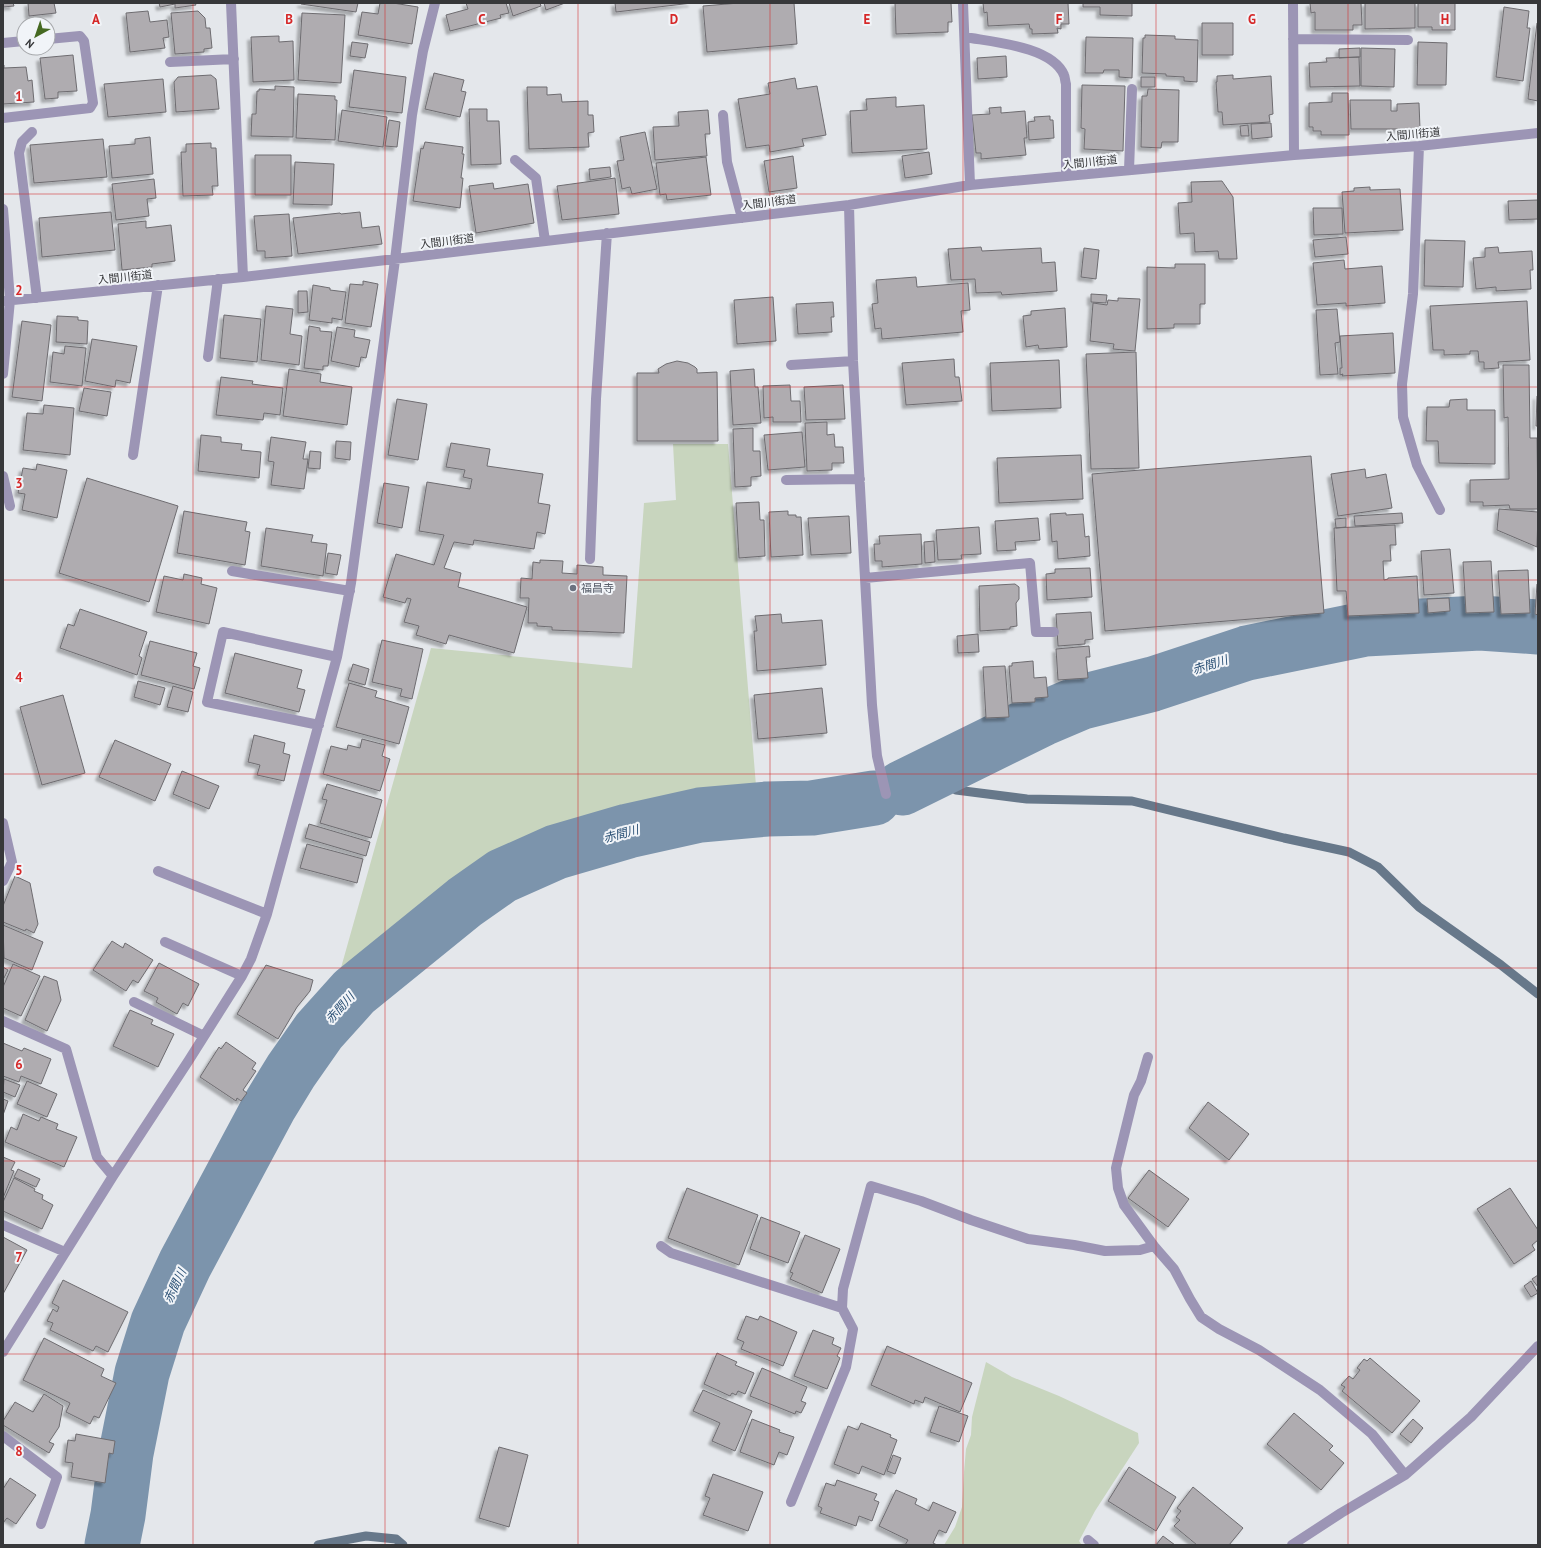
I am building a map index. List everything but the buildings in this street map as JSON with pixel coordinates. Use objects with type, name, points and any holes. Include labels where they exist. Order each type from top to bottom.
[{"type":"street","points":[[231,3],[243,277]]},
{"type":"street","points":[[3,1352],[112,1176],[242,976],[251,959],[267,914],[337,657],[350,591],[395,260],[412,115],[423,52],[435,3]]},
{"type":"street","points":[[964,3],[970,185]]},
{"type":"street","points":[[1293,3],[1294,155]]},
{"type":"street","points":[[3,118],[90,108],[93,103],[84,41],[80,36],[56,38]]},
{"type":"street","points":[[965,37],[1026,47],[1056,64],[1064,75],[1066,84],[1066,176]]},
{"type":"street","points":[[1294,39],[1408,40]]},
{"type":"street","points":[[3,43],[16,42]]},
{"type":"street","points":[[170,62],[234,59]]},
{"type":"street","points":[[1129,170],[1132,89]]},
{"type":"street","points":[[723,115],[727,162],[742,218]]},
{"type":"street","points":[[32,132],[22,142],[19,152],[37,298]]},
{"type":"street","name":"入間川街道","points":[[7,301],[218,280],[395,260],[606,233],[849,205],[970,185],[1294,155],[1419,146],[1538,133]]},
{"type":"street","points":[[1419,146],[1413,294],[1402,384],[1403,417],[1417,465],[1440,510]]},
{"type":"street","points":[[516,160],[536,178],[545,241]]},
{"type":"street","points":[[849,205],[853,361],[872,706],[877,756],[886,794]]},
{"type":"street","points":[[3,209],[7,301],[3,374]]},
{"type":"street","points":[[590,559],[596,399],[606,233]]},
{"type":"street","points":[[208,357],[218,280]]},
{"type":"street","points":[[133,455],[158,285]]},
{"type":"street","points":[[791,365],[853,361]]},
{"type":"street","points":[[3,476],[10,506]]},
{"type":"street","points":[[786,480],[860,479]]},
{"type":"street","points":[[865,578],[1030,563],[1036,632],[1054,632]]},
{"type":"street","points":[[232,571],[350,591]]},
{"type":"street","points":[[319,725],[207,702],[222,632],[337,657]]},
{"type":"street","points":[[3,823],[12,862],[3,881]]},
{"type":"street","points":[[158,871],[267,914]]},
{"type":"street","points":[[165,942],[242,976]]},
{"type":"street","points":[[134,1002],[204,1036]]},
{"type":"street","points":[[3,1021],[66,1049],[97,1157],[112,1176]]},
{"type":"street","points":[[1148,1057],[1141,1081],[1133,1100],[1116,1168],[1118,1188],[1124,1205],[1154,1246],[1174,1268],[1201,1317],[1219,1329],[1259,1350],[1320,1390],[1372,1434],[1405,1475]]},
{"type":"street","points":[[791,1502],[846,1367],[853,1329],[842,1308],[843,1290],[871,1186],[921,1201],[1028,1239],[1105,1251],[1140,1250],[1154,1246]]},
{"type":"street","points":[[3,1224],[65,1252]]},
{"type":"street","points":[[661,1246],[671,1253],[842,1308]]},
{"type":"street","points":[[1292,1545],[1341,1513],[1405,1475],[1471,1417],[1538,1346]]},
{"type":"street","points":[[3,1436],[57,1477],[41,1524]]},
{"type":"green space","points":[[673,444],[728,444],[757,798],[729,798],[658,806],[606,826],[525,852],[412,923],[375,956],[347,986],[337,982],[431,648],[632,668],[644,503],[676,500]]},
{"type":"green space","points":[[986,1362],[1012,1377],[1059,1396],[1138,1433],[1139,1443],[1095,1511],[1079,1541],[1082,1545],[944,1545],[955,1527],[962,1507],[966,1449],[971,1435],[972,1417]]},
{"type":"waterway","name":"赤間川","points":[[902,788],[1042,719],[1082,702],[1153,684],[1247,653],[1365,629],[1480,623],[1538,627]]},
{"type":"waterway","points":[[956,790],[1027,799],[1132,801],[1284,838],[1349,852],[1378,867],[1419,907],[1501,965],[1538,994]]},
{"type":"waterway","name":"赤間川","points":[[112,1545],[118,1515],[126,1453],[142,1373],[158,1322],[185,1264],[269,1107],[291,1071],[319,1031],[354,992],[465,902],[502,876],[556,852],[628,831],[700,815],[767,809],[812,808],[874,798]]},
{"type":"waterway","points":[[318,1545],[366,1536],[396,1539],[403,1545]]},
{"type":"place","name":"福昌寺","points":[[573,588]]}]
